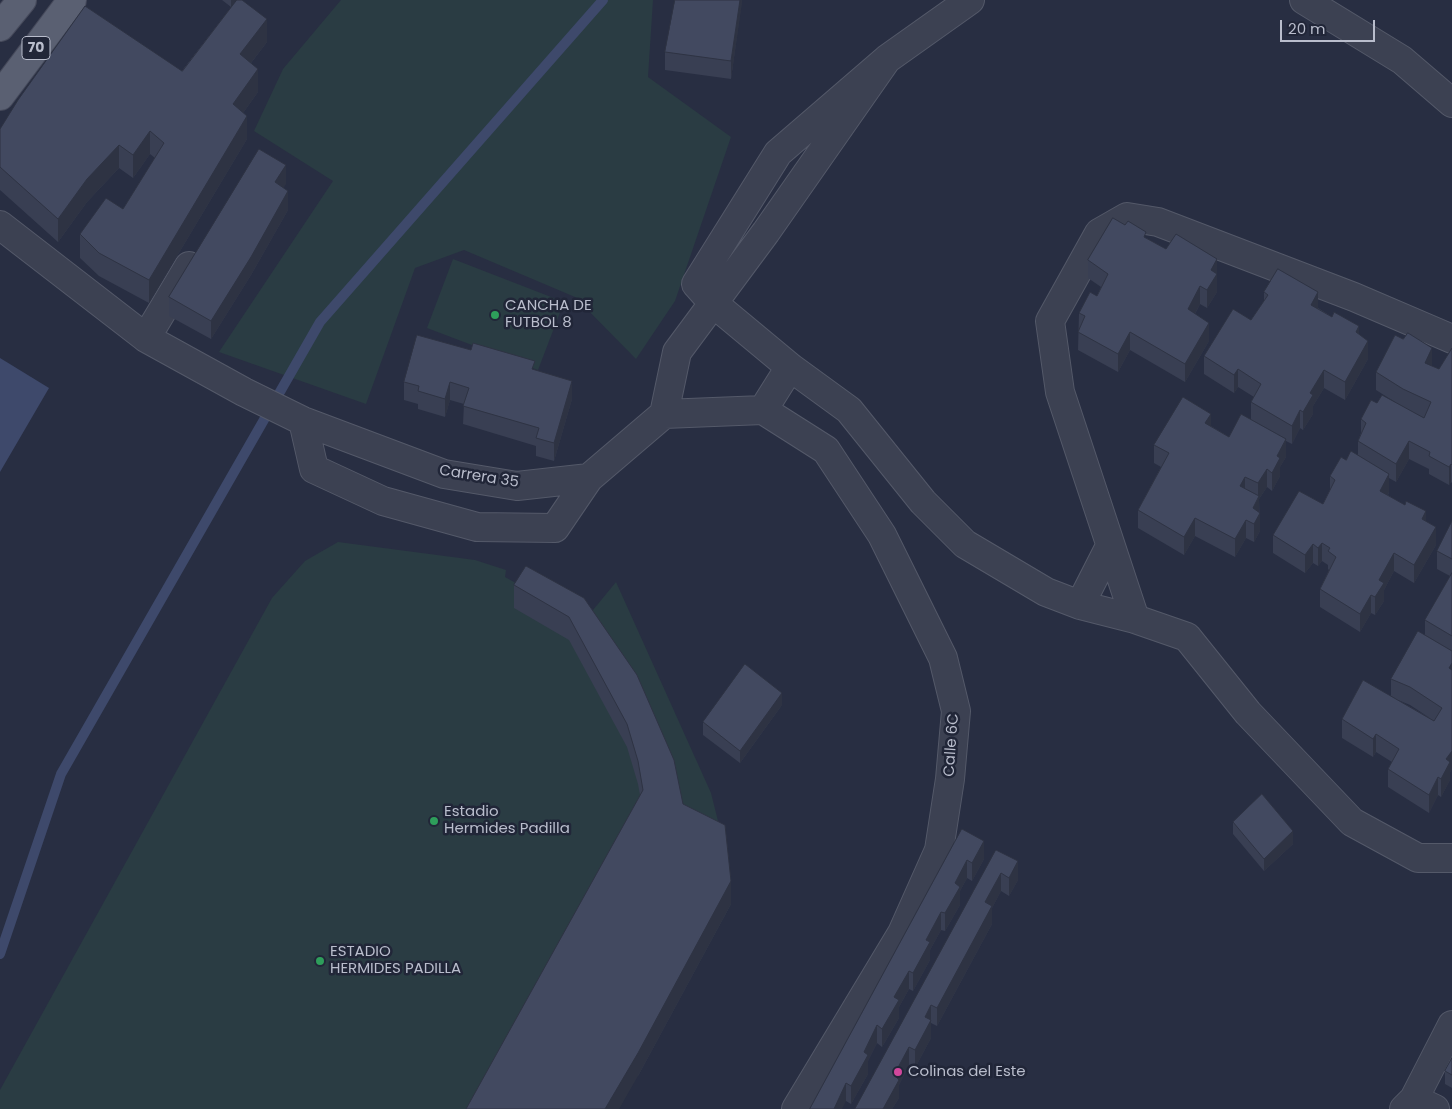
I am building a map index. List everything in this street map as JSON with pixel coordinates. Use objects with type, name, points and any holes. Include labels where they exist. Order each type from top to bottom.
[{"type":"main road","points":[[0,28],[22,0]]},
{"type":"main road","name":"70","points":[[0,96],[72,0]]},
{"type":"street","points":[[970,0],[887,59],[778,154],[696,284],[713,303],[790,367],[849,410],[922,502],[965,544],[1046,592],[1080,605],[1135,619],[1187,637],[1248,713],[1352,822],[1418,858],[1452,858]]},
{"type":"street","points":[[1304,0],[1402,60],[1452,103]]},
{"type":"street","points":[[1135,619],[1060,392],[1050,321],[1099,233],[1127,217],[1158,222],[1354,297],[1452,339]]},
{"type":"street","name":"Carrera 35","points":[[0,225],[146,338],[244,392],[293,416],[444,474],[517,486],[589,478]]},
{"type":"street","points":[[146,338],[201,246]]},
{"type":"street","points":[[293,416],[314,469],[383,500],[477,527],[555,528],[589,478],[664,414],[677,352],[713,303]]},
{"type":"street","points":[[664,414],[763,410],[790,367]]},
{"type":"street","name":"Calle 6C","points":[[763,410],[826,450],[882,535],[943,658],[956,712],[950,778],[939,850],[902,933],[796,1109]]},
{"type":"street","points":[[1080,605],[1110,546]]},
{"type":"street","points":[[1417,1106],[1452,1025]]},
{"type":"shaded area","points":[[341,0],[653,0],[648,77],[731,137],[675,301],[636,359],[575,297],[464,250],[415,268],[366,404],[219,352],[333,181],[254,131],[283,69]]},
{"type":"shaded area","name":"CANCHA DE FUTBOL 8","points":[[453,259],[564,302],[538,370],[427,328]]},
{"type":"shaded area","name":"Estadio Hermides Padilla","points":[[338,542],[475,560],[506,570],[505,577],[584,621],[616,582],[711,793],[725,849],[731,904],[619,1109],[0,1109],[0,1090],[272,598],[305,561]]},
{"type":"water","points":[[0,358],[49,388],[0,472]]},
{"type":"building","points":[[237,0],[242,0],[267,19],[240,54],[258,69],[233,104],[247,116],[149,280],[99,253],[80,234],[106,198],[123,209],[164,143],[150,131],[133,155],[119,145],[87,179],[58,219],[0,167],[0,129],[18,100],[85,6],[182,71]]},
{"type":"building","points":[[675,0],[740,0],[731,61],[665,52]]},
{"type":"building","points":[[259,149],[286,165],[275,182],[288,191],[251,257],[211,321],[169,297]]},
{"type":"building","points":[[1113,218],[1125,225],[1128,221],[1146,232],[1144,237],[1166,249],[1176,234],[1217,259],[1211,270],[1217,274],[1207,290],[1200,286],[1188,309],[1209,323],[1185,364],[1130,332],[1118,354],[1078,332],[1085,316],[1079,313],[1090,292],[1097,296],[1108,274],[1088,260]]},
{"type":"building","points":[[1278,269],[1318,292],[1311,305],[1332,317],[1334,312],[1359,326],[1356,332],[1368,341],[1345,382],[1324,370],[1310,393],[1313,395],[1303,412],[1300,410],[1292,426],[1251,402],[1261,384],[1238,369],[1234,375],[1204,356],[1233,309],[1251,320],[1268,295],[1264,292]]},
{"type":"building","points":[[1408,333],[1432,348],[1425,363],[1439,369],[1452,348],[1452,465],[1449,467],[1429,456],[1430,452],[1409,441],[1396,464],[1358,441],[1366,423],[1361,419],[1371,400],[1377,403],[1382,395],[1424,418],[1431,402],[1403,389],[1376,372],[1395,335],[1403,339]]},
{"type":"building","points":[[417,335],[471,350],[473,343],[535,361],[532,369],[572,381],[554,443],[536,438],[539,428],[463,406],[469,388],[450,382],[445,399],[418,391],[419,386],[404,382]]},
{"type":"building","points":[[1183,397],[1211,414],[1205,423],[1229,437],[1241,414],[1286,439],[1277,456],[1280,458],[1272,473],[1267,469],[1258,483],[1245,477],[1240,486],[1259,496],[1253,508],[1260,513],[1254,524],[1246,520],[1235,539],[1195,518],[1184,537],[1138,510],[1169,453],[1154,445]]},
{"type":"building","points":[[1351,451],[1389,474],[1380,491],[1405,505],[1406,501],[1426,511],[1422,519],[1436,527],[1414,565],[1394,553],[1379,580],[1384,583],[1375,597],[1371,595],[1360,614],[1320,589],[1336,557],[1328,551],[1330,548],[1322,543],[1318,548],[1313,544],[1305,555],[1273,535],[1299,491],[1323,504],[1335,480],[1330,476],[1341,457],[1346,460]]},
{"type":"building","points":[[1452,521],[1452,559],[1437,551]]},
{"type":"building","points":[[526,566],[584,598],[637,675],[674,760],[683,804],[725,825],[731,881],[638,1053],[605,1109],[466,1109],[643,790],[638,761],[627,724],[569,617],[514,585]]},
{"type":"building","points":[[1452,573],[1452,636],[1425,620]]},
{"type":"building","points":[[1418,631],[1452,651],[1452,663],[1449,668],[1452,670],[1452,751],[1446,759],[1450,762],[1441,779],[1438,777],[1429,795],[1388,769],[1399,749],[1376,734],[1373,739],[1342,719],[1363,680],[1434,721],[1442,708],[1410,687],[1391,679]]},
{"type":"building","points":[[745,664],[782,693],[740,751],[703,722]]},
{"type":"building","points":[[1262,794],[1293,831],[1264,859],[1233,822]]},
{"type":"building","points":[[962,829],[984,841],[972,863],[967,860],[955,883],[960,887],[945,913],[941,912],[926,940],[930,942],[913,973],[909,971],[894,997],[899,1000],[882,1029],[877,1025],[864,1052],[868,1055],[851,1086],[846,1083],[834,1109],[810,1109]]},
{"type":"building","points":[[996,850],[1018,861],[1009,878],[1001,873],[985,902],[992,906],[937,1008],[931,1005],[925,1017],[931,1020],[915,1050],[909,1047],[894,1075],[899,1080],[883,1109],[855,1109]]},
{"type":"building","points":[[1452,1058],[1452,1075],[1445,1071]]},
{"type":"waterway","points":[[0,954],[61,774],[320,322],[603,0]]},
{"type":"place","name":"CANCHA DE FUTBOL 8","points":[[495,315]]},
{"type":"place","name":"Estadio Hermides Padilla","points":[[434,821]]},
{"type":"place","name":"ESTADIO HERMIDES PADILLA","points":[[320,961]]},
{"type":"place","name":"Colinas del Este","points":[[898,1072]]}]
